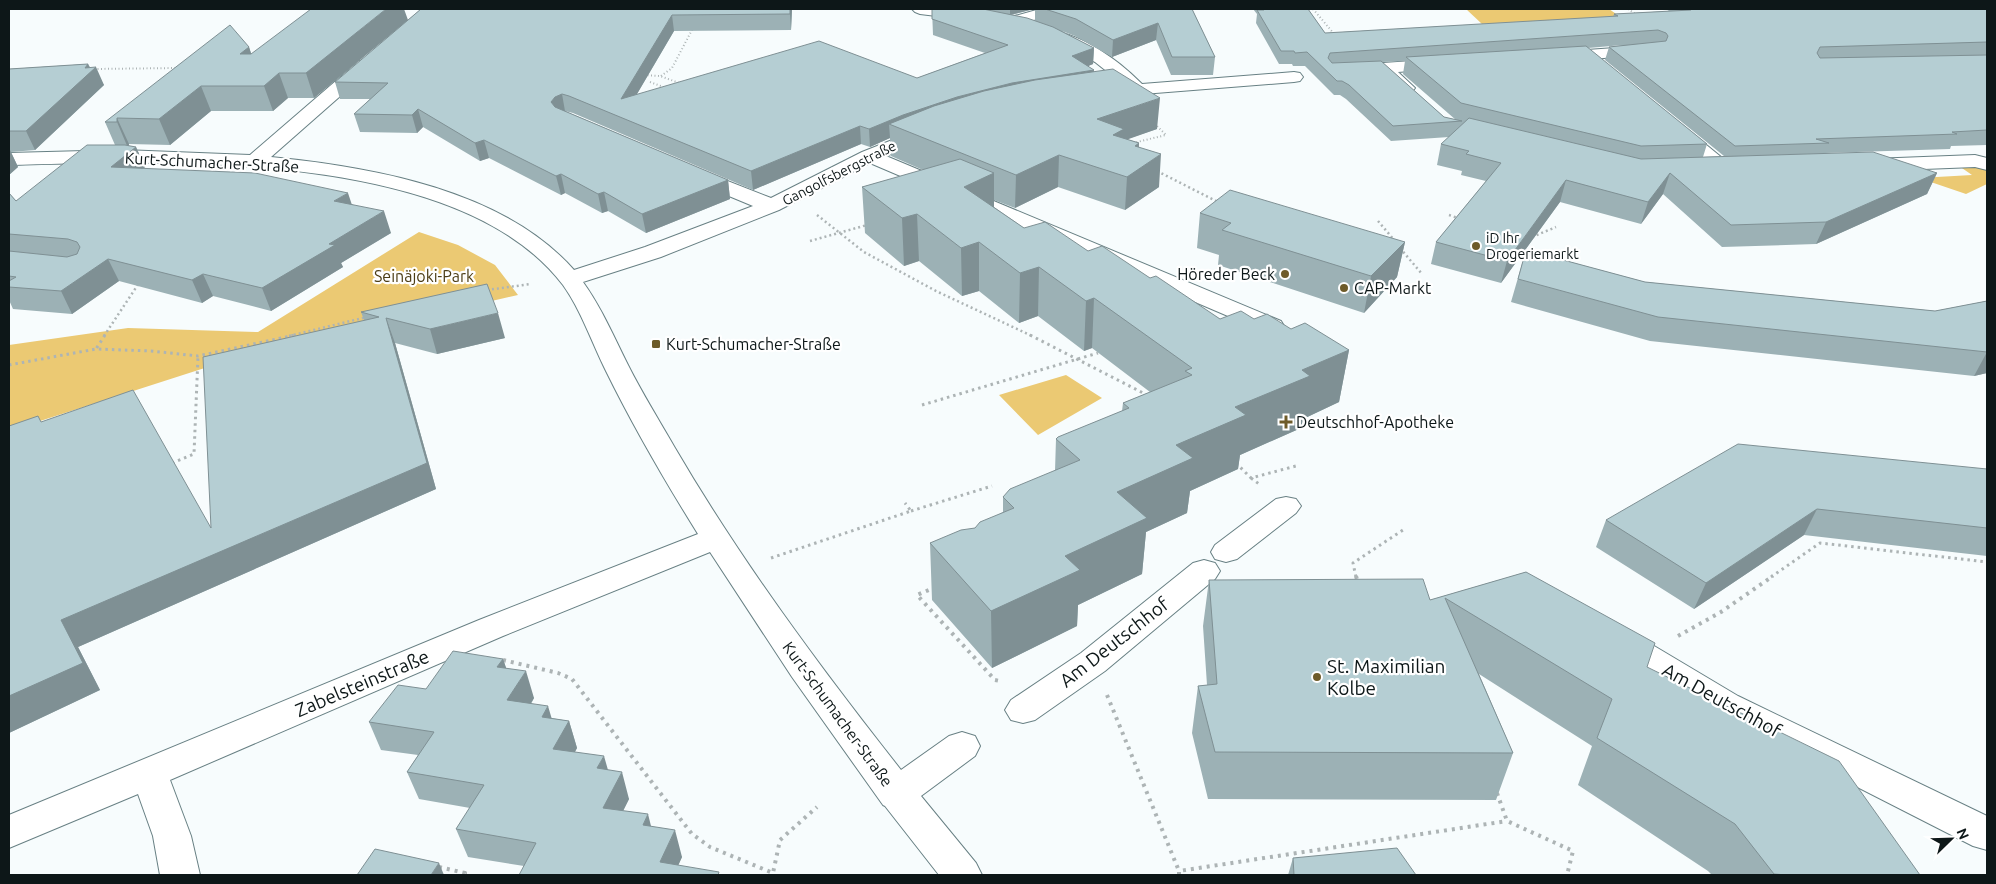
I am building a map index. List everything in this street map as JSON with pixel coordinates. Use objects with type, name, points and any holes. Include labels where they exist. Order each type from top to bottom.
[{"type":"street","points":[[920,9],[990,18],[1040,30],[1102,58],[1122,72],[1136,88]]},
{"type":"street","points":[[1010,22],[1056,9]]},
{"type":"street","points":[[1537,58],[1654,50]]},
{"type":"street","points":[[1586,55],[1608,73]]},
{"type":"street","points":[[255,161],[375,57]]},
{"type":"street","points":[[1374,69],[1460,63]]},
{"type":"street","points":[[1374,69],[1420,100]]},
{"type":"street","points":[[1088,94],[1136,88],[1294,77]]},
{"type":"street","points":[[1659,116],[1725,170]]},
{"type":"street","name":"Gangolfsbergstraße","points":[[570,278],[653,252],[772,206],[869,156],[939,128]]},
{"type":"street","points":[[869,156],[1287,332]]},
{"type":"street","name":"Kurt-Schumacher-Straße","points":[[9,159],[124,157],[255,161],[315,168],[405,187],[465,204],[508,226],[542,249],[570,278],[641,411],[716,538],[798,660],[896,794],[962,875]]},
{"type":"street","points":[[1852,166],[1975,161],[1987,164]]},
{"type":"street","points":[[675,166],[772,206]]},
{"type":"street","points":[[1695,171],[1745,169]]},
{"type":"street","name":"Am Deutschhof","points":[[1023,710],[1093,662],[1215,561],[1286,506]]},
{"type":"street","name":"Zabelsteinstraße","points":[[9,832],[447,647],[716,538]]},
{"type":"street","name":"Am Deutschhof","points":[[1594,624],[1643,656],[1726,705],[1987,834]]},
{"type":"street","points":[[896,794],[962,746]]},
{"type":"street","points":[[149,773],[172,836],[180,875]]},
{"type":"path","points":[[1313,9],[1374,69]]},
{"type":"path","points":[[660,76],[672,68],[694,26]]},
{"type":"path","points":[[90,69],[180,68]]},
{"type":"path","points":[[640,75],[660,76],[683,84]]},
{"type":"path","points":[[650,82],[667,88]]},
{"type":"path","points":[[1113,91],[1166,135],[1130,144]]},
{"type":"path","points":[[1154,170],[1222,204]]},
{"type":"path","points":[[793,196],[864,252],[1151,398]]},
{"type":"path","points":[[1449,216],[1467,220]]},
{"type":"path","points":[[1378,221],[1422,274]]},
{"type":"path","points":[[810,241],[876,222]]},
{"type":"path","points":[[1531,237],[1556,227]]},
{"type":"path","points":[[478,291],[570,278]]},
{"type":"path","points":[[96,349],[141,281]]},
{"type":"path","points":[[9,366],[96,349],[151,351],[198,356],[309,332],[375,314]]},
{"type":"path","points":[[922,406],[1098,353]]},
{"type":"path","points":[[168,464],[194,454],[198,356]]},
{"type":"path","points":[[1232,459],[1251,478],[1296,466]]},
{"type":"path","points":[[793,549],[992,486]]},
{"type":"path","points":[[905,504],[911,511]]},
{"type":"path","points":[[1359,588],[1353,563],[1403,530]]},
{"type":"path","points":[[1643,656],[1721,612],[1820,543],[1987,562]]},
{"type":"path","points":[[940,585],[917,595],[994,680],[1055,688]]},
{"type":"path","points":[[447,647],[558,673],[572,679],[692,834],[710,847],[774,873],[780,840],[817,807]]},
{"type":"path","points":[[1093,662],[1179,873],[1507,821],[1573,851],[1567,875]]},
{"type":"path","points":[[1495,785],[1507,821]]},
{"type":"path","points":[[437,867],[465,873],[464,875]]},
{"type":"green space","points":[[1466,9],[1609,9],[1622,18],[1482,24]]},
{"type":"green space","points":[[1977,164],[1987,169],[1987,184],[1966,194],[1919,178],[1972,175],[1959,166]]},
{"type":"green space","name":"Seinäjoki-Park","points":[[419,232],[458,245],[495,265],[518,295],[214,365],[9,431],[9,345],[128,328],[258,332]]},
{"type":"green space","points":[[1066,375],[1102,398],[1038,435],[999,395]]},
{"type":"building","points":[[311,9],[386,9],[306,73],[279,73],[264,86],[201,86],[159,119],[117,118],[117,122],[105,122],[230,25],[249,47],[240,54],[251,54]]},
{"type":"building","points":[[421,9],[790,9],[790,14],[672,15],[621,99],[819,41],[917,78],[1008,45],[932,19],[932,9],[983,9],[1027,18],[1053,27],[1094,48],[1072,56],[1094,70],[1012,83],[957,97],[903,115],[869,129],[860,126],[751,171],[569,96],[562,94],[555,97],[551,102],[555,107],[728,180],[642,214],[604,192],[598,194],[561,174],[556,176],[484,140],[475,143],[418,109],[412,115],[354,114],[388,83],[335,82]]},
{"type":"building","points":[[1045,9],[1192,9],[1215,57],[1172,57],[1158,23],[1113,40],[1076,19]]},
{"type":"building","points":[[1308,9],[1325,33],[1618,16],[1614,14],[1690,9],[1987,9],[1987,42],[1820,47],[1817,53],[1820,58],[1987,55],[1987,130],[1952,132],[1957,134],[1816,139],[1829,143],[1735,146],[1609,47],[1666,41],[1668,36],[1666,33],[1658,30],[1330,53],[1328,58],[1332,63],[1381,61],[1444,117],[1462,121],[1393,126],[1349,85],[1342,81],[1337,81],[1307,52],[1281,51],[1257,10]]},
{"type":"building","points":[[1586,46],[1707,144],[1641,146],[1461,103],[1406,57]]},
{"type":"building","points":[[88,64],[85,68],[96,67],[26,131],[9,131],[9,69]]},
{"type":"building","points":[[1113,69],[1160,98],[1097,119],[1124,129],[1113,135],[1139,143],[1135,146],[1161,154],[1127,177],[1059,155],[1016,175],[889,124],[934,106],[984,91],[1035,80]]},
{"type":"building","points":[[1469,118],[1641,159],[1873,152],[1937,173],[1826,222],[1731,225],[1670,173],[1648,202],[1566,180],[1507,261],[1436,242],[1501,163],[1466,154],[1469,151],[1441,144]]},
{"type":"building","points":[[87,145],[125,145],[136,147],[111,167],[255,173],[348,193],[334,201],[384,211],[329,244],[335,245],[262,288],[203,274],[192,280],[108,259],[61,291],[9,287],[9,281],[16,277],[9,276],[9,251],[67,257],[77,254],[80,247],[77,242],[68,239],[9,234],[9,193],[16,201]]},
{"type":"building","points":[[960,159],[994,173],[964,187],[1024,228],[1045,222],[1088,251],[1102,246],[1150,278],[1156,276],[1220,319],[1241,311],[1254,319],[1267,314],[1291,329],[1305,323],[1349,350],[1302,370],[1310,376],[1235,407],[1246,415],[1176,445],[1193,458],[1117,492],[1147,518],[1065,556],[1080,570],[991,611],[930,543],[961,530],[975,528],[980,522],[1014,508],[1003,497],[1010,489],[1080,460],[1056,439],[1058,437],[1129,408],[1123,403],[1192,375],[1185,371],[1192,368],[1094,298],[1086,301],[1039,267],[1020,273],[979,242],[961,248],[917,214],[902,218],[862,187]]},
{"type":"building","points":[[1230,190],[1405,242],[1371,276],[1222,230],[1231,223],[1200,213]]},
{"type":"building","points":[[1526,250],[1645,282],[1935,311],[1987,301],[1987,352],[1658,317],[1518,279]]},
{"type":"building","points":[[487,284],[498,313],[430,329],[386,318],[427,463],[61,620],[83,663],[9,696],[9,426],[38,416],[41,422],[133,390],[211,528],[203,357],[379,317],[361,312]]},
{"type":"building","points":[[1738,444],[1987,469],[1987,528],[1817,509],[1706,583],[1606,520]]},
{"type":"building","points":[[1526,572],[1655,643],[1647,667],[1839,761],[1920,875],[1774,874],[1735,824],[1597,738],[1612,699],[1445,598],[1513,753],[1215,752],[1198,686],[1217,684],[1209,580],[1423,579],[1430,600]]},
{"type":"building","points":[[453,651],[503,659],[497,667],[526,671],[507,700],[548,706],[542,717],[569,721],[553,749],[604,756],[597,768],[622,772],[603,808],[648,814],[643,825],[675,830],[660,862],[719,872],[718,875],[519,875],[536,843],[456,829],[484,785],[407,772],[434,732],[369,722],[398,685],[426,689]]},
{"type":"building","points":[[1397,848],[1416,875],[1294,875],[1293,858]]},
{"type":"building","points":[[375,849],[439,863],[431,875],[357,875]]},
{"type":"place","name":"iD Ihr Drogeriemarkt","points":[[1476,246]]},
{"type":"place","name":"Höreder Beck","points":[[1285,274]]},
{"type":"place","name":"CAP-Markt","points":[[1344,288]]},
{"type":"place","name":"Kurt-Schumacher-Straße","points":[[656,344]]},
{"type":"place","name":"Deutschhof-Apotheke","points":[[1286,422]]},
{"type":"place","name":"St. Maximilian Kolbe","points":[[1317,677]]}]
